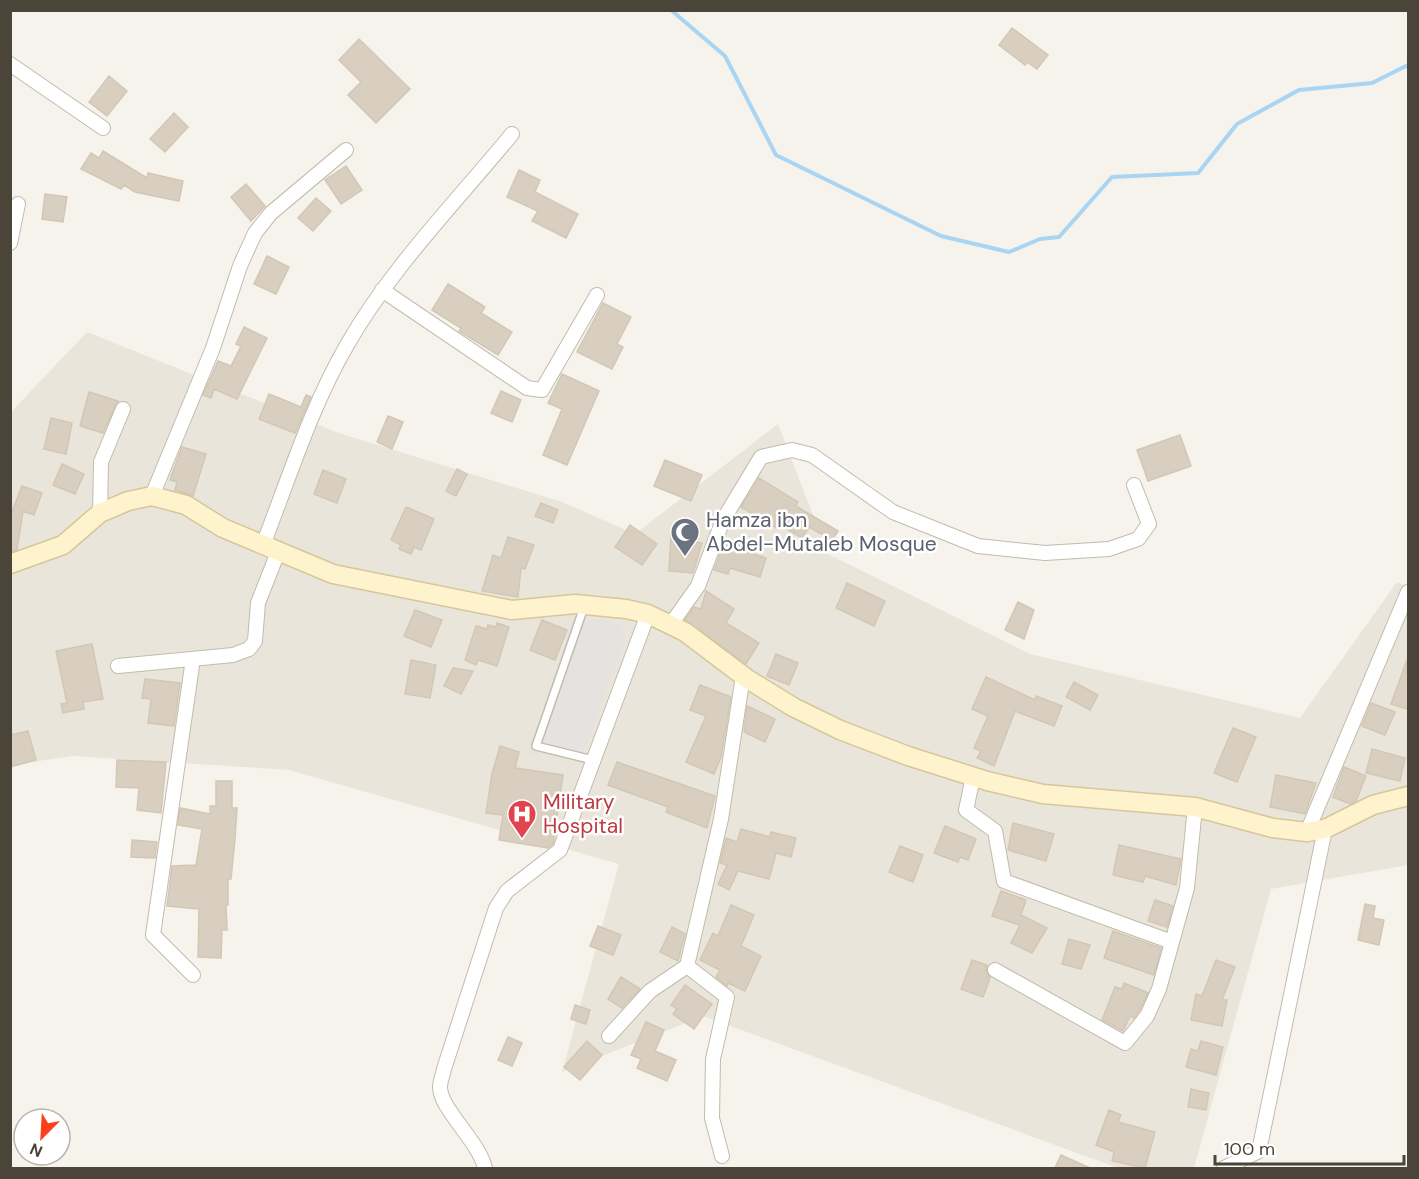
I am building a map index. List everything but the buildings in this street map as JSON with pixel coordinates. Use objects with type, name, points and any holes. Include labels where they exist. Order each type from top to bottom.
[{"type":"street","points":[[10,64],[103,128]]},
{"type":"street","points":[[118,666],[233,655],[249,649],[255,641],[258,603],[270,548],[320,400],[347,345],[382,290],[512,134]]},
{"type":"street","points":[[152,496],[213,348],[240,266],[255,234],[271,213],[346,150]]},
{"type":"street","points":[[10,243],[18,204]]},
{"type":"street","points":[[382,290],[527,388],[542,390],[597,295]]},
{"type":"street","points":[[100,513],[101,462],[123,409]]},
{"type":"street","points":[[671,624],[698,586],[723,520],[761,457],[792,450],[812,456],[893,512],[978,546],[1045,553],[1109,549],[1138,539],[1149,524],[1134,485]]},
{"type":"street","points":[[10,564],[63,545],[100,513],[128,501],[152,496],[186,505],[223,528],[333,574],[512,610],[584,604],[648,614],[671,624],[711,649],[743,676],[793,707],[840,730],[973,777],[1043,794],[1195,807],[1273,828],[1316,831],[1373,805],[1408,795]]},
{"type":"street","points":[[1224,1168],[1259,1151],[1316,831],[1408,592]]},
{"type":"street","points":[[485,1168],[480,1152],[442,1100],[440,1087],[444,1069],[496,908],[507,891],[560,850],[648,614]]},
{"type":"street","points":[[193,659],[153,934],[194,975]]},
{"type":"street","points":[[609,1036],[650,991],[687,966],[721,819],[743,676]]},
{"type":"street","points":[[973,777],[966,810],[995,831],[1004,881],[1172,942]]},
{"type":"street","points":[[995,970],[1125,1042],[1147,1016],[1159,989],[1187,888],[1195,807]]},
{"type":"street","points":[[687,966],[727,997],[713,1059],[712,1118],[722,1156]]},
{"type":"lane","points":[[584,604],[536,746],[594,760]]},
{"type":"shaded area","points":[[87,332],[336,432],[562,502],[635,534],[778,424],[828,554],[1030,654],[1300,718],[1397,582],[1408,587],[1408,865],[1271,889],[1194,1168],[1118,1168],[703,1016],[562,1072],[619,864],[289,770],[73,756],[11,765],[11,412]]},
{"type":"shaded area","points":[[573,618],[605,620],[620,625],[626,638],[579,763],[559,752],[546,752],[527,757]]},
{"type":"waterway","points":[[671,10],[725,56],[776,155],[941,236],[1009,252],[1040,239],[1059,237],[1112,177],[1198,173],[1237,124],[1299,90],[1372,83],[1408,65]]},
{"type":"place","name":"Hamza ibn Abdel-Mutaleb Mosque","points":[[685,558]]},
{"type":"place","name":"Military Hospital","points":[[522,840]]}]
